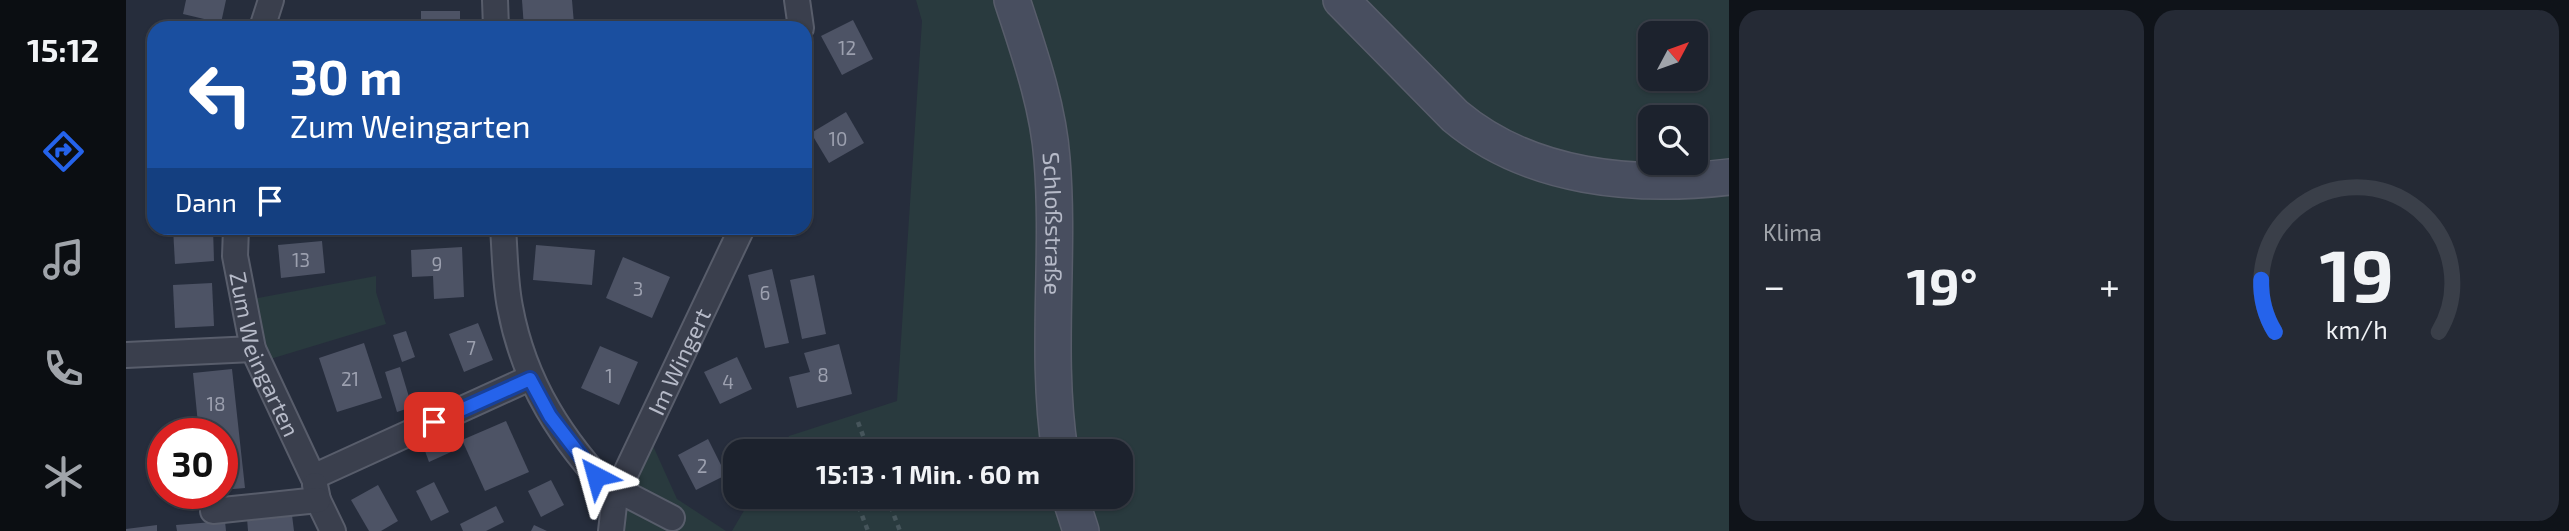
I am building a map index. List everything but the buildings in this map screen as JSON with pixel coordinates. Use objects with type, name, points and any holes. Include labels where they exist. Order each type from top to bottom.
[{"type":"main road","name":"Schloßstraße","points":[[1012,0],[1043,103],[1052,160],[1053,372],[1059,439]]},
{"type":"main road","points":[[1341,0],[1455,116],[1472,130],[1508,151],[1570,172],[1603,177],[1670,181],[1729,177]]},
{"type":"main road","points":[[1074,509],[1081,531]]},
{"type":"street","points":[[264,21],[271,0]]},
{"type":"street","points":[[495,0],[496,21]]},
{"type":"street","points":[[797,0],[799,21]]},
{"type":"street","name":"Zum Weingarten","points":[[236,235],[236,256],[253,349],[333,531]]},
{"type":"street","points":[[504,235],[510,307],[530,379],[550,416],[596,476],[617,493],[672,518]]},
{"type":"street","name":"Im Wingert","points":[[611,531],[617,493],[738,235]]},
{"type":"street","points":[[126,355],[253,349]]},
{"type":"street","points":[[213,511],[316,488],[530,379]]},
{"type":"path","points":[[858,422],[864,439]]},
{"type":"path","points":[[860,509],[868,531]]},
{"type":"path","points":[[892,509],[900,531]]},
{"type":"shaded area","points":[[916,0],[1729,0],[1729,531],[732,531],[745,509],[1133,509],[1133,439],[787,439],[789,436],[897,401],[922,21]]},
{"type":"shaded area","points":[[376,276],[376,292],[386,324],[267,360],[253,299]]},
{"type":"shaded area","points":[[649,437],[677,499],[726,531],[621,531],[627,492]]},
{"type":"route","points":[[434,422],[530,379],[550,416],[596,476]]}]
